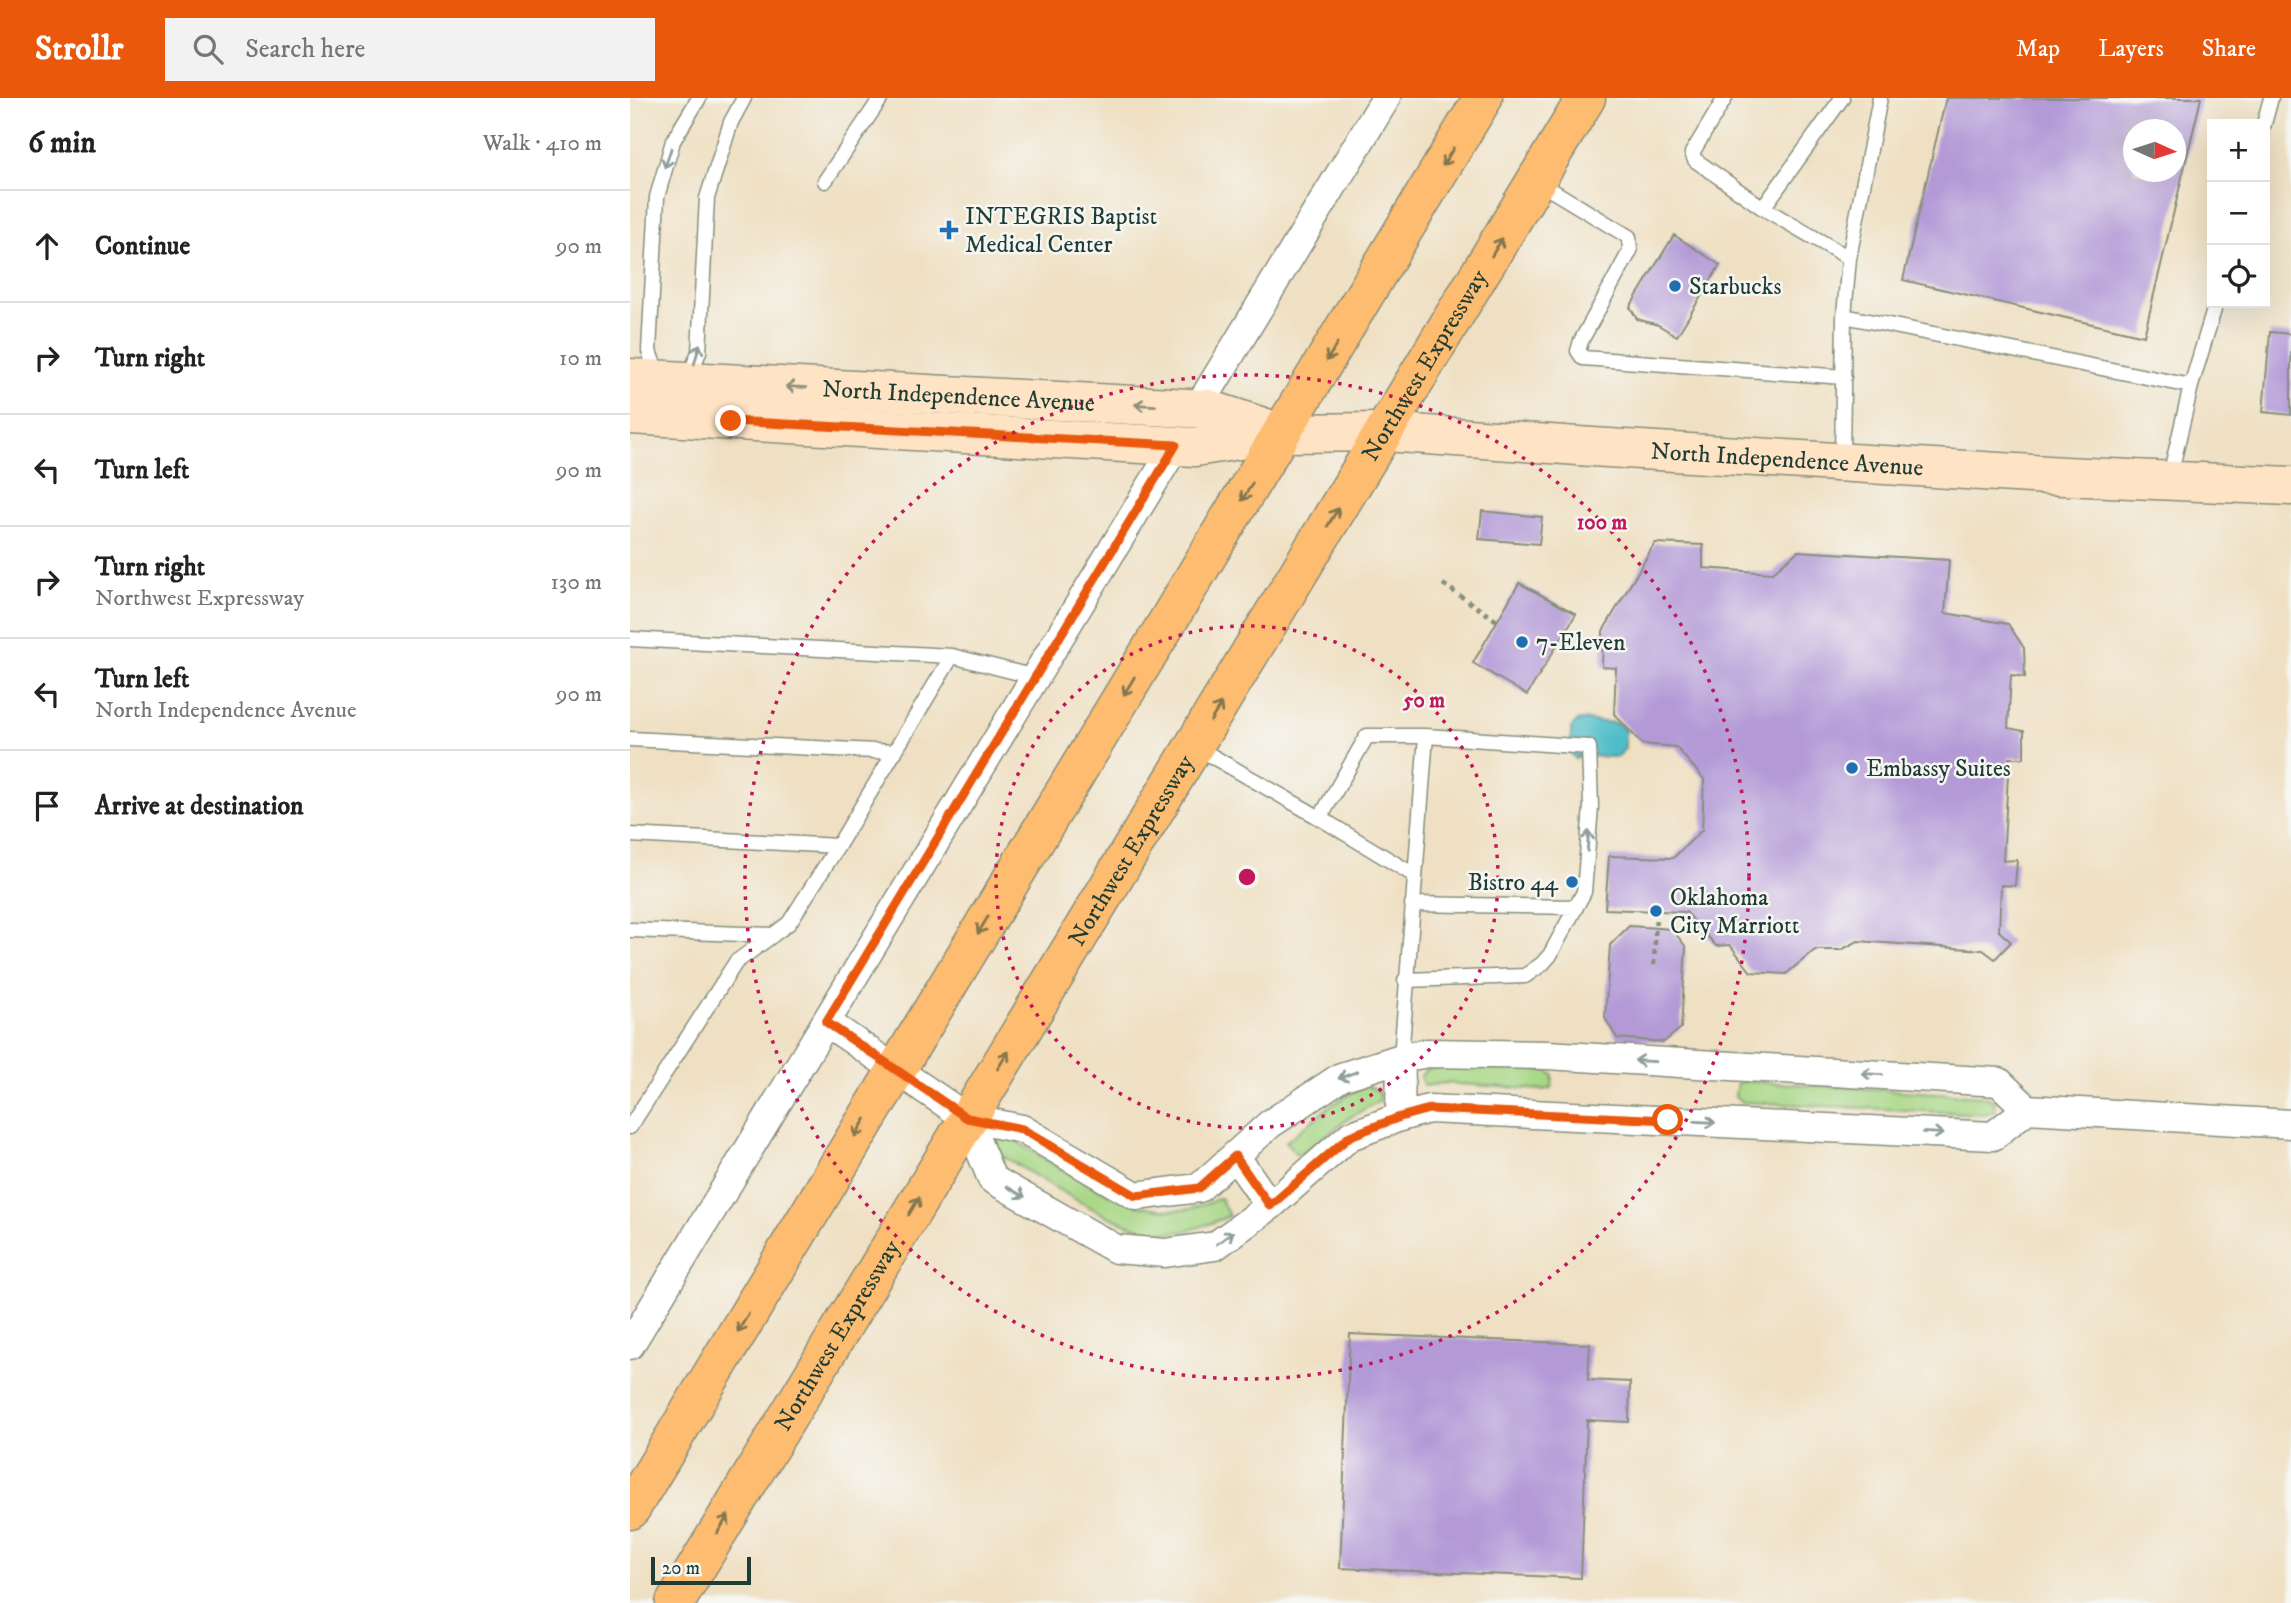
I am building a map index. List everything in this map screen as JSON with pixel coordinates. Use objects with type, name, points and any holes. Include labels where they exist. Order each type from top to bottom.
[{"type":"highway","points":[[630,1510],[1483,98]]},
{"type":"highway","name":"Northwest Expressway","points":[[675,1603],[1586,98]]},
{"type":"street","points":[[1198,408],[1386,98]]},
{"type":"street","name":"North Independence Avenue","points":[[667,394],[1195,447],[1283,433],[1385,432],[1842,462],[2291,486]]},
{"type":"street","name":"North Independence Avenue","points":[[630,415],[667,394],[1198,408],[1283,433]]},
{"type":"street","points":[[630,1345],[1176,445]]},
{"type":"street","points":[[826,1022],[967,1118],[1022,1129],[1136,1196],[1199,1188],[1270,1124],[1341,1077],[1401,1058],[1428,1053],[1547,1055],[1999,1082],[2027,1110]]},
{"type":"street","points":[[1400,1117],[1401,1058]]},
{"type":"street","points":[[967,1118],[992,1179],[1116,1249],[1165,1253],[1215,1245],[1270,1206],[1350,1136],[1429,1109],[1993,1136],[2027,1110],[2291,1124]]},
{"type":"street","points":[[1235,1156],[1270,1206]]},
{"type":"lane","points":[[699,98],[673,141],[657,197],[649,351],[667,394],[699,352],[707,198],[731,122],[744,98]]},
{"type":"lane","points":[[825,181],[881,98]]},
{"type":"lane","points":[[1725,98],[1697,141],[1692,153],[1695,160],[1763,208],[1849,258]]},
{"type":"lane","points":[[1763,208],[1842,98]]},
{"type":"lane","points":[[1842,462],[1844,316],[1849,258],[1880,98]]},
{"type":"lane","points":[[2265,119],[2270,98]]},
{"type":"lane","points":[[1536,181],[1629,237],[1631,244],[1630,251],[1581,341],[1578,351],[1583,358],[1844,377]]},
{"type":"lane","points":[[2168,481],[2191,386],[2214,308]]},
{"type":"lane","points":[[1844,316],[2191,386]]},
{"type":"lane","points":[[630,639],[952,656],[1035,677]]},
{"type":"lane","points":[[630,1127],[736,962],[789,923],[952,656]]},
{"type":"lane","points":[[1320,818],[1367,736],[1426,736],[1589,747],[1591,807],[1584,892],[1550,955],[1525,976],[1405,980]]},
{"type":"lane","points":[[1401,1058],[1426,736]]},
{"type":"lane","points":[[630,740],[895,752]]},
{"type":"lane","points":[[1195,746],[1414,874]]},
{"type":"lane","points":[[630,835],[838,846]]},
{"type":"lane","points":[[1412,904],[1576,907]]},
{"type":"lane","points":[[630,930],[773,935]]},
{"type":"path","points":[[1443,583],[1497,621]]},
{"type":"path","points":[[1654,965],[1656,911]]},
{"type":"green space","points":[[1444,1066],[1546,1070],[1553,1075],[1552,1088],[1543,1090],[1445,1083],[1424,1086],[1420,1077],[1426,1070]]},
{"type":"green space","points":[[1744,1081],[1984,1096],[1995,1101],[1994,1112],[1984,1114],[1742,1102],[1735,1096],[1737,1083]]},
{"type":"green space","points":[[1366,1085],[1379,1091],[1380,1100],[1349,1118],[1298,1156],[1286,1142],[1330,1106]]},
{"type":"green space","points":[[998,1130],[1065,1171],[1115,1197],[1165,1210],[1189,1209],[1220,1198],[1229,1216],[1177,1232],[1134,1226],[1086,1206],[1001,1155],[989,1140]]},
{"type":"water","points":[[1579,720],[1617,723],[1625,730],[1625,748],[1618,757],[1579,756],[1576,759],[1567,750],[1571,746],[1571,728]]},
{"type":"building","points":[[1946,98],[2201,98],[2186,161],[2186,119],[2123,119],[2123,182],[2181,182],[2144,336],[1903,280]]},
{"type":"building","name":"Starbucks","points":[[1674,235],[1720,265],[1677,336],[1658,325],[1637,319],[1630,307]]},
{"type":"building","points":[[2270,332],[2291,334],[2291,415],[2263,412]]},
{"type":"building","points":[[1482,511],[1542,517],[1539,544],[1479,539]]},
{"type":"building","name":"Embassy Suites","points":[[1655,543],[1703,545],[1703,568],[1772,573],[1798,551],[1949,560],[1945,613],[2008,624],[2024,648],[2025,677],[2011,675],[2008,728],[2024,731],[2024,758],[2009,758],[2003,861],[2017,860],[2015,886],[2001,885],[1999,931],[2011,942],[1995,959],[1983,950],[1858,941],[1841,950],[1815,950],[1786,974],[1751,972],[1730,945],[1716,946],[1686,912],[1605,909],[1609,856],[1673,858],[1702,830],[1704,779],[1676,747],[1642,744],[1614,714],[1616,668],[1602,667],[1603,631]]},
{"type":"building","name":"7-Eleven","points":[[1519,583],[1576,614],[1527,695],[1473,663]]},
{"type":"building","points":[[1629,926],[1672,929],[1686,947],[1681,1028],[1664,1042],[1617,1038],[1605,1018],[1610,945]]},
{"type":"building","points":[[1350,1334],[1590,1344],[1588,1380],[1630,1382],[1629,1422],[1587,1420],[1581,1578],[1340,1568]]},
{"type":"place","name":"INTEGRIS Baptist Medical Center","points":[[949,230]]},
{"type":"place","name":"Starbucks","points":[[1675,286]]},
{"type":"place","name":"7-Eleven","points":[[1522,642]]},
{"type":"place","name":"Embassy Suites","points":[[1852,768]]},
{"type":"place","name":"Bistro 44","points":[[1572,882]]},
{"type":"place","name":"Oklahoma City Marriott","points":[[1656,911]]},
{"type":"route","points":[[731,421],[1176,445],[826,1022],[967,1118],[1022,1129],[1136,1196],[1199,1188],[1235,1156],[1270,1206],[1350,1136],[1429,1109],[1668,1120]]}]
